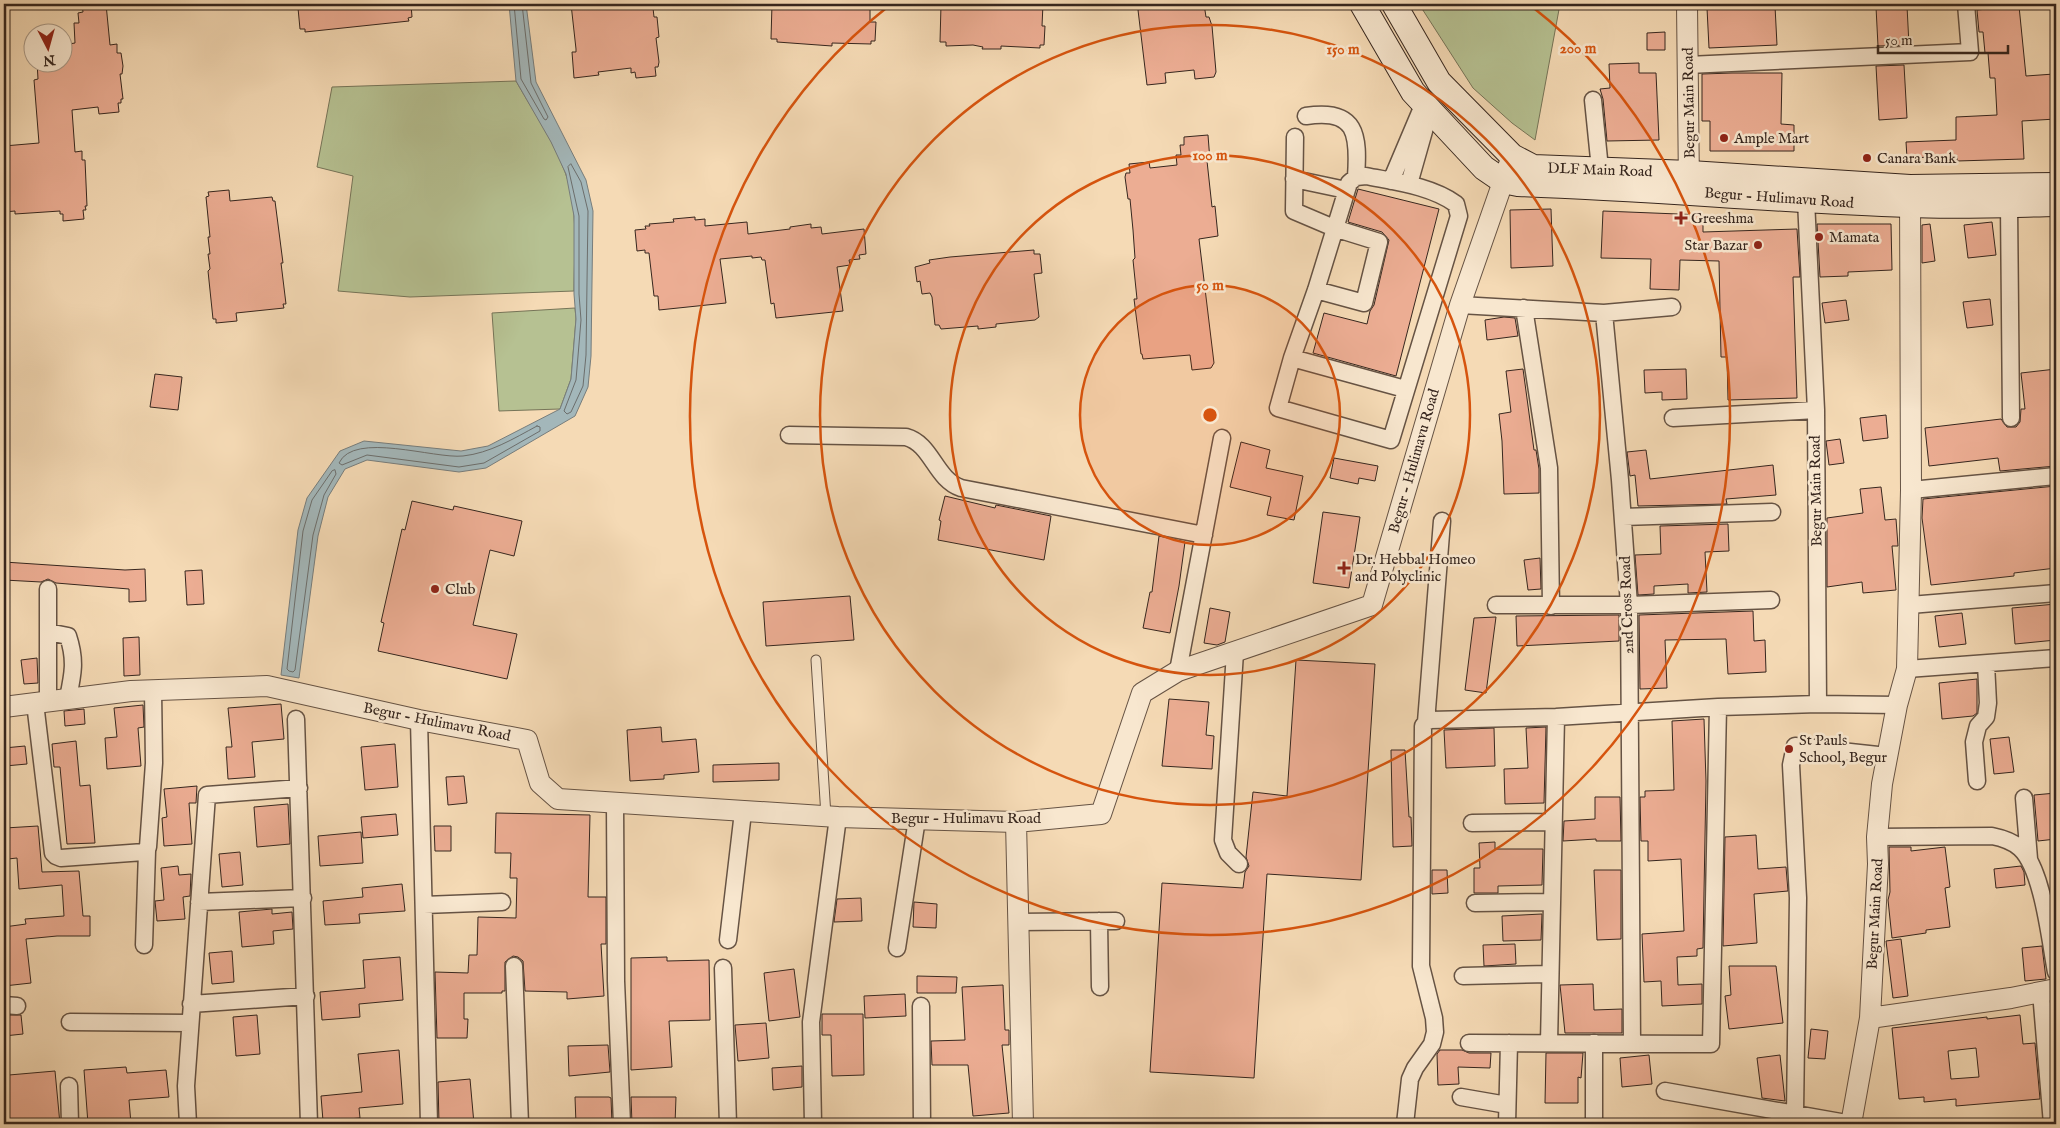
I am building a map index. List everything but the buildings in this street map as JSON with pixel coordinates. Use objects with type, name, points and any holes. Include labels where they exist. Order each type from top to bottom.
[{"type":"main road","points":[[1362,4],[1414,92],[1484,168],[1503,181]]},
{"type":"main road","name":"DLF Main Road","points":[[1394,4],[1438,82],[1512,156],[1533,167],[1600,170],[1689,182]]},
{"type":"main road","name":"Begur - Hulimavu Road","points":[[1503,181],[1518,184],[1689,182]]},
{"type":"main road","name":"Begur Main Road","points":[[1689,182],[1808,190]]},
{"type":"main road","name":"Begur - Hulimavu Road","points":[[1910,196],[2056,185]]},
{"type":"main road","name":"Begur - Hulimavu Road","points":[[1808,190],[1910,196],[2009,205],[2056,204]]},
{"type":"street","name":"Begur Main Road","points":[[1687,4],[1689,182]]},
{"type":"street","points":[[1688,65],[1970,52],[1966,4]]},
{"type":"street","points":[[1593,100],[1600,170]]},
{"type":"street","points":[[1391,181],[1427,107]]},
{"type":"street","points":[[1409,184],[1427,107]]},
{"type":"street","points":[[1294,179],[1351,183],[1366,176],[1409,184],[1448,198],[1456,204],[1459,216],[1391,440],[1278,408],[1334,228],[1351,183],[1358,152],[1355,135],[1348,122],[1339,116],[1323,113],[1306,116]]},
{"type":"street","points":[[1295,137],[1294,212],[1334,228],[1379,242],[1364,303],[1316,290]]},
{"type":"street","name":"Begur - Hulimavu Road","points":[[4,707],[68,698],[153,690],[267,686],[419,720],[527,740],[540,783],[558,799],[743,812],[1016,822],[1101,814],[1142,693],[1178,671],[1372,605],[1460,305],[1512,156]]},
{"type":"street","name":"Begur Main Road","points":[[1808,190],[1816,410],[1818,704]]},
{"type":"street","name":"Begur Main Road","points":[[1852,1124],[1870,1018],[1878,864],[1877,837],[1882,784],[1897,704],[1907,669],[1910,605],[1911,490],[1910,196]]},
{"type":"street","points":[[2009,205],[2011,418]]},
{"type":"street","points":[[1460,305],[1604,312],[1672,307]]},
{"type":"street","points":[[1524,308],[1549,468],[1551,606]]},
{"type":"street","name":"2nd Cross Road","points":[[1604,312],[1623,517],[1629,605],[1632,1043]]},
{"type":"street","points":[[1292,358],[1405,390]]},
{"type":"street","points":[[1672,418],[1816,410]]},
{"type":"street","points":[[789,435],[906,437],[919,443],[945,480],[960,488],[1204,535]]},
{"type":"street","points":[[1178,671],[1222,438]]},
{"type":"street","points":[[1911,490],[2056,476]]},
{"type":"street","points":[[1623,517],[1772,512]]},
{"type":"street","points":[[1406,1124],[1410,1079],[1415,1068],[1432,1044],[1434,1032],[1434,1018],[1421,966],[1423,726],[1426,722],[1442,521]]},
{"type":"street","points":[[48,589],[48,632],[42,702],[53,853],[61,858],[147,850]]},
{"type":"street","points":[[1910,605],[2056,593]]},
{"type":"street","points":[[1496,605],[1629,605],[1771,600]]},
{"type":"street","points":[[48,632],[68,636],[74,653],[73,675],[68,698]]},
{"type":"street","points":[[1235,652],[1223,840],[1228,853],[1239,864]]},
{"type":"street","points":[[1907,669],[2056,658]]},
{"type":"street","points":[[1977,780],[1974,742],[1978,726],[1986,717],[1988,703],[1986,664]]},
{"type":"street","points":[[144,945],[147,850],[154,763],[153,690]]},
{"type":"street","points":[[1426,722],[1430,720],[1556,717],[1718,706],[1897,704]]},
{"type":"street","points":[[1469,1043],[1711,1044],[1718,706]]},
{"type":"street","points":[[1549,1043],[1556,717]]},
{"type":"street","points":[[296,719],[309,1124]]},
{"type":"street","points":[[419,720],[429,1124]]},
{"type":"street","points":[[1795,1113],[1798,898],[1791,765],[1795,746],[1887,756]]},
{"type":"street","points":[[188,1124],[186,1086],[207,794],[299,788]]},
{"type":"street","points":[[2024,798],[2029,859],[2040,888],[2056,972]]},
{"type":"street","points":[[615,803],[616,982],[622,1124]]},
{"type":"street","points":[[728,940],[743,812]]},
{"type":"street","points":[[814,1124],[811,1022],[832,816]]},
{"type":"street","points":[[897,948],[917,819]]},
{"type":"street","points":[[1016,822],[1023,1124]]},
{"type":"street","points":[[1472,823],[1553,822]]},
{"type":"street","points":[[1877,837],[1992,836],[2007,840],[2020,848],[2029,859]]},
{"type":"street","points":[[199,902],[302,898]]},
{"type":"street","points":[[424,905],[502,902]]},
{"type":"street","points":[[1475,903],[1552,902]]},
{"type":"street","points":[[1099,921],[1100,987]]},
{"type":"street","points":[[1018,922],[1116,921]]},
{"type":"street","points":[[514,966],[520,1124]]},
{"type":"street","points":[[723,968],[728,1124]]},
{"type":"street","points":[[1463,976],[1550,974]]},
{"type":"street","points":[[1870,1018],[2049,990],[2052,1124]]},
{"type":"street","points":[[191,1004],[306,996]]},
{"type":"street","points":[[921,1006],[922,1124]]},
{"type":"street","points":[[70,1022],[190,1023]]},
{"type":"street","points":[[1507,1124],[1509,1043]]},
{"type":"street","points":[[1594,1043],[1594,1124]]},
{"type":"street","points":[[69,1086],[70,1124]]},
{"type":"street","points":[[1665,1091],[1852,1124]]},
{"type":"street","points":[[1462,1096],[1507,1105]]},
{"type":"lane","points":[[816,660],[832,816]]},
{"type":"green space","points":[[1419,4],[1560,4],[1535,140],[1512,123],[1473,88]]},
{"type":"green space","points":[[516,81],[555,148],[569,186],[575,231],[574,291],[410,297],[338,291],[353,176],[317,167],[332,87]]},
{"type":"green space","points":[[575,308],[576,319],[571,379],[560,409],[499,411],[492,313]]},
{"type":"water","points":[[509,4],[526,4],[536,82],[586,180],[593,211],[591,356],[588,387],[575,416],[486,468],[459,472],[367,460],[345,469],[328,497],[318,536],[299,678],[281,675],[298,530],[307,498],[340,451],[364,441],[461,451],[488,446],[560,409],[571,379],[576,319],[574,294],[574,216],[566,174],[551,142],[516,81]]},
{"type":"place","name":"Ample Mart","points":[[1724,138]]},
{"type":"place","name":"Canara Bank","points":[[1867,158]]},
{"type":"place","name":"Greeshma","points":[[1681,218]]},
{"type":"place","name":"Mamata","points":[[1819,237]]},
{"type":"place","name":"Star Bazar","points":[[1758,245]]},
{"type":"place","name":"Dr. Hebbal Homeo and Polyclinic","points":[[1344,568]]},
{"type":"place","name":"Club","points":[[435,589]]},
{"type":"place","name":"St Pauls School, Begur","points":[[1789,749]]}]
